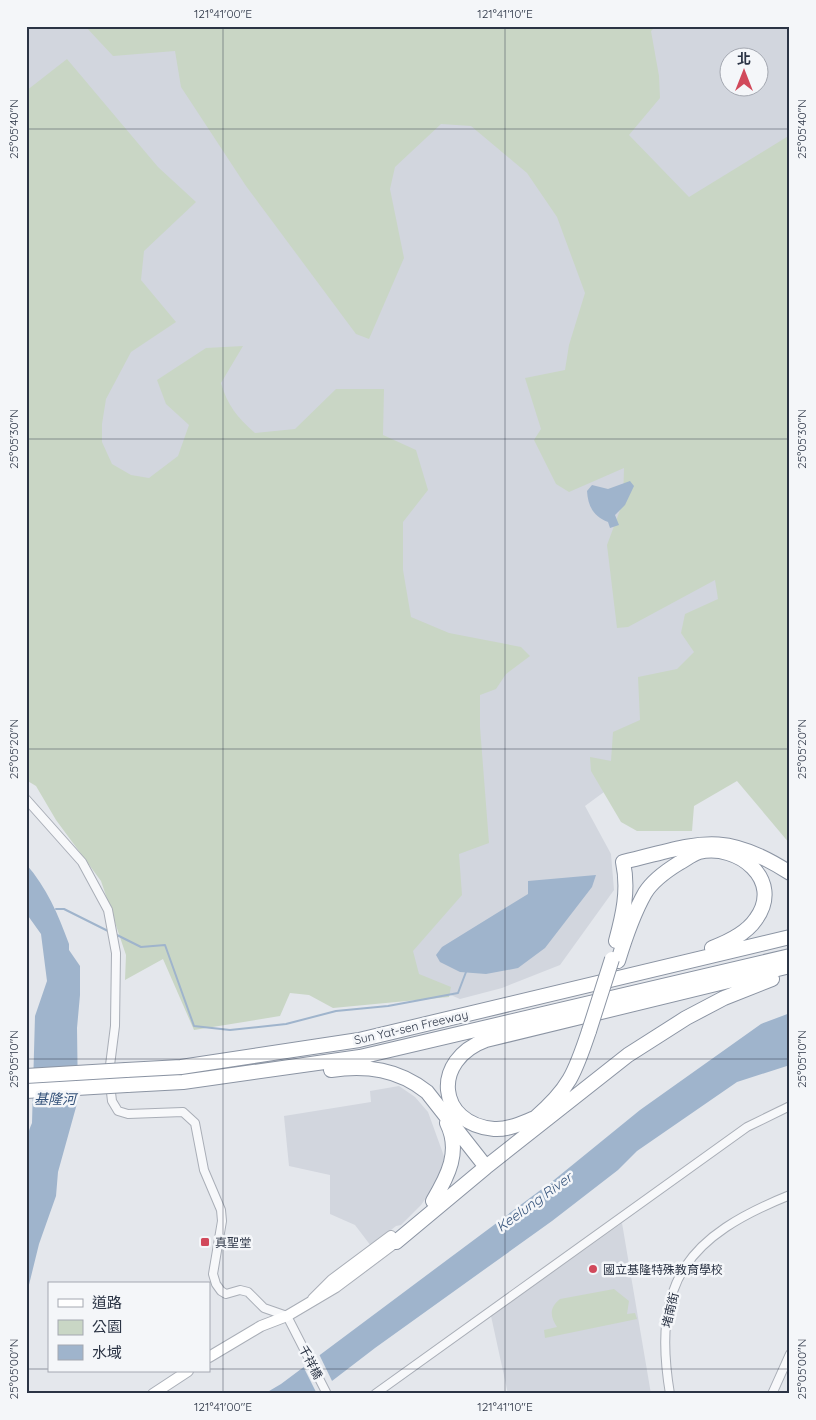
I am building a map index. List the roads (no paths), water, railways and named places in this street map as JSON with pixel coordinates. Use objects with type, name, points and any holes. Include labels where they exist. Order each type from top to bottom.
[{"type":"highway","points":[[615,960],[625,900],[626,882],[623,862],[689,846],[723,843],[757,853],[790,873]]},
{"type":"highway","points":[[644,973],[666,961],[731,942],[746,930],[756,920],[764,897],[760,876],[751,866],[738,856],[719,850],[698,852],[657,879],[646,892],[615,960],[592,1032],[586,1063],[574,1088],[537,1122],[496,1129],[475,1124],[460,1115],[450,1097],[449,1075],[458,1056],[470,1047],[486,1040],[790,966]]},
{"type":"highway","name":"Sun Yat-sen Freeway","points":[[26,1076],[200,1065],[360,1040],[790,937]]},
{"type":"highway","name":"Sun Yat-sen Freeway","points":[[26,1091],[183,1082],[360,1057],[790,956]]},
{"type":"highway","points":[[393,1239],[433,1201],[628,1055],[686,1018],[724,998],[790,973]]},
{"type":"highway","points":[[183,1082],[249,1080],[348,1068],[370,1068],[402,1076],[415,1082],[427,1092],[483,1164]]},
{"type":"highway","points":[[433,1201],[450,1169],[453,1155],[449,1128],[440,1109]]},
{"type":"highway","points":[[393,1239],[483,1164]]},
{"type":"street","points":[[26,799],[82,862],[108,910],[114,936],[115,1026],[108,1067],[112,1101],[118,1110],[128,1114],[183,1112],[195,1123],[204,1170],[221,1210],[222,1222],[213,1274],[216,1284],[226,1294],[240,1290],[248,1292],[264,1308],[287,1316]]},
{"type":"street","points":[[376,1394],[746,1127],[790,1106]]},
{"type":"street","name":"堵南街","points":[[670,1394],[664,1358],[665,1329],[668,1310],[677,1281],[687,1264],[699,1247],[718,1231],[740,1217],[790,1195]]},
{"type":"street","points":[[210,1356],[261,1326],[287,1316],[336,1287],[393,1239]]},
{"type":"street","name":"千祥橋","points":[[287,1316],[328,1394]]},
{"type":"street","points":[[772,1394],[790,1354]]},
{"type":"street","points":[[153,1394],[186,1372]]},
{"type":"water","points":[[630,481],[634,486],[625,505],[615,515],[619,525],[610,528],[608,522],[592,510],[587,491],[592,485],[608,489]]},
{"type":"water","name":"基隆河","points":[[26,864],[40,882],[51,902],[61,922],[69,944],[69,950],[80,966],[80,995],[77,1028],[78,1100],[58,1172],[56,1196],[39,1244],[26,1297],[26,1175],[28,1169],[27,1144],[32,1123],[35,1016],[47,981],[41,934],[26,913]]},
{"type":"water","points":[[596,875],[592,887],[545,948],[518,968],[486,974],[460,972],[440,962],[436,955],[442,947],[528,894],[528,881]]},
{"type":"water","name":"Keelung River","points":[[790,1013],[790,1065],[737,1082],[637,1151],[618,1170],[552,1221],[375,1348],[315,1394],[264,1394],[281,1384],[554,1180],[640,1110],[761,1024]]},
{"type":"waterway","points":[[56,909],[64,909],[108,931]]},
{"type":"waterway","points":[[115,934],[141,947],[165,945],[194,1026],[230,1030],[286,1024],[336,1011],[388,1006],[458,993],[466,972]]},
{"type":"place","name":"真聖堂","points":[[205,1242]]},
{"type":"place","name":"國立基隆特殊教育學校","points":[[593,1269]]}]
